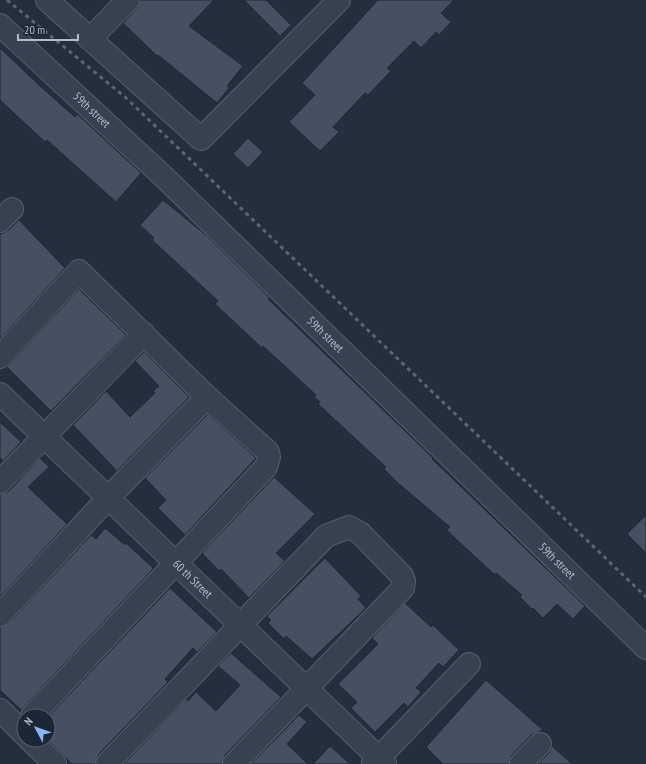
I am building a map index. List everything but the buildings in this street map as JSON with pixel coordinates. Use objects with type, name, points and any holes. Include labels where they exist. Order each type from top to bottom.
[{"type":"street","points":[[47,0],[201,139],[339,0]]},
{"type":"street","points":[[90,39],[128,0]]},
{"type":"street","name":"59th street","points":[[0,25],[170,183],[646,648]]},
{"type":"street","points":[[0,357],[79,270],[207,397],[268,452],[269,456],[266,467],[176,562],[45,708]]},
{"type":"street","points":[[0,482],[144,334]]},
{"type":"street","name":"60 th Street","points":[[0,394],[307,688],[379,762]]},
{"type":"street","points":[[0,615],[108,498],[207,397]]},
{"type":"street","points":[[107,764],[326,536],[349,527],[360,533],[402,576],[404,581],[403,588],[234,764]]},
{"type":"street","points":[[379,762],[469,664]]},
{"type":"street","points":[[0,710],[16,722]]},
{"type":"street","points":[[521,764],[540,744]]},
{"type":"street","points":[[42,748],[55,764]]},
{"type":"railway","points":[[7,0],[125,97],[646,597]]}]
